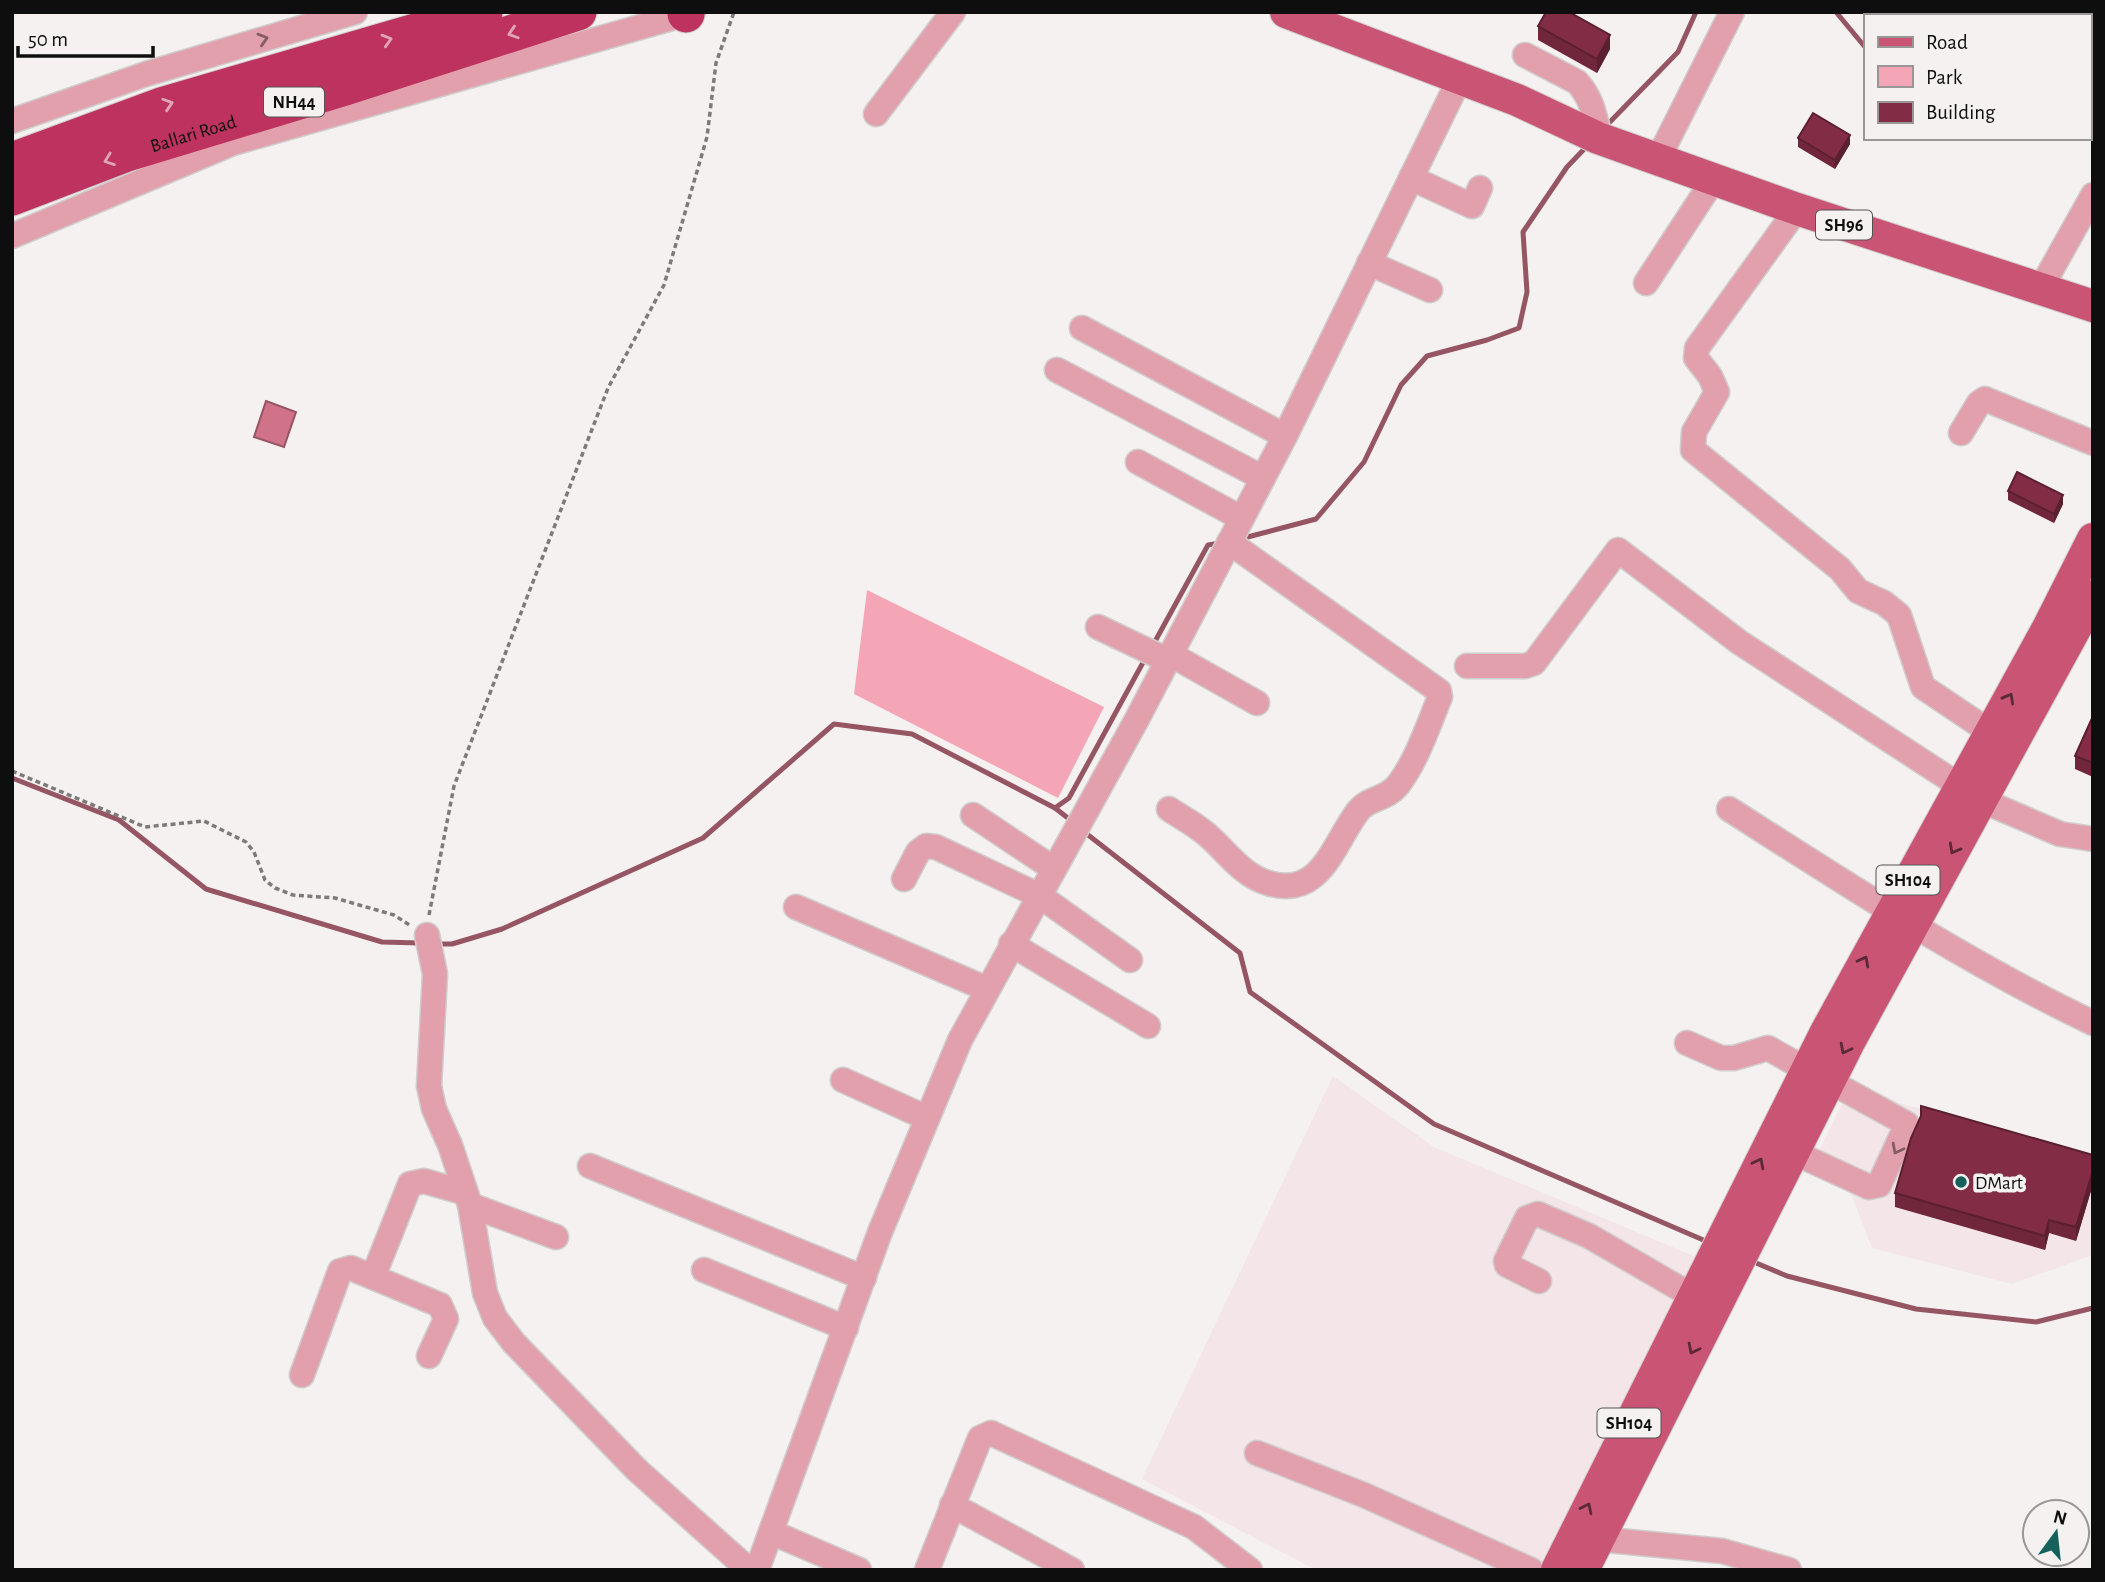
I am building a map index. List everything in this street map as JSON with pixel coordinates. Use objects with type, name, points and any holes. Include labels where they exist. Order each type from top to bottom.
[{"type":"highway","name":"Ballari Road","points":[[12,161],[185,99],[484,12]]},
{"type":"highway","name":"Ballari Road","points":[[12,197],[127,153],[345,88],[578,12]]},
{"type":"main road","name":"SH96","points":[[1286,12],[1517,100],[1596,136],[1658,159],[1797,209],[2093,306]]},
{"type":"main road","name":"SH104","points":[[1970,793],[1990,732],[2093,540]]},
{"type":"main road","name":"SH104","points":[[1583,1570],[1708,1293],[1818,1075],[1970,793],[2093,596]]},
{"type":"main road","name":"SH104","points":[[1739,1230],[1793,1152],[1818,1075]]},
{"type":"main road","name":"SH104","points":[[1557,1570],[1708,1293]]},
{"type":"street","points":[[12,121],[320,16],[355,12]]},
{"type":"street","points":[[876,114],[953,12]]},
{"type":"street","points":[[1658,159],[1732,12]]},
{"type":"street","points":[[12,236],[233,143],[689,13]]},
{"type":"street","points":[[1525,55],[1577,82],[1591,100],[1596,136]]},
{"type":"street","points":[[757,1570],[864,1278],[961,1040],[1011,944],[1078,827],[1285,436],[1459,80]]},
{"type":"street","points":[[1411,178],[1472,206],[1480,188]]},
{"type":"street","points":[[1646,283],[1714,179]]},
{"type":"street","points":[[2041,288],[2093,195]]},
{"type":"street","points":[[1797,209],[1697,348],[1696,358],[1717,392],[1694,432],[1693,450],[1840,569],[1858,591],[1893,609],[1899,615],[1923,687],[1990,732]]},
{"type":"street","points":[[1369,263],[1430,290]]},
{"type":"street","points":[[1082,328],[1285,436]]},
{"type":"street","points":[[1057,370],[1263,478]]},
{"type":"street","points":[[1961,433],[1979,403],[1985,399],[2093,443]]},
{"type":"street","points":[[1138,462],[1235,531],[1439,691],[1440,697],[1398,785],[1384,799],[1365,804],[1326,864],[1313,879],[1270,884],[1250,876],[1206,834],[1169,809]]},
{"type":"street","points":[[1467,666],[1525,666],[1534,663],[1618,550],[1739,642],[1970,793],[2060,834],[2093,839]]},
{"type":"street","points":[[1098,627],[1168,657],[1256,703]]},
{"type":"street","points":[[1730,808],[1901,919],[2023,990],[2093,1023]]},
{"type":"street","points":[[973,815],[1054,869]]},
{"type":"street","points":[[904,878],[918,852],[926,846],[936,847],[1040,896],[1130,960]]},
{"type":"street","points":[[796,908],[987,989]]},
{"type":"street","points":[[427,935],[435,974],[429,1086],[434,1109],[468,1199],[485,1293],[495,1318],[514,1343],[637,1470],[749,1570]]},
{"type":"street","points":[[1011,944],[1148,1026]]},
{"type":"street","points":[[1687,1043],[1721,1058],[1734,1058],[1768,1048],[1907,1124],[1879,1185],[1869,1187],[1793,1152]]},
{"type":"street","points":[[843,1080],[928,1118]]},
{"type":"street","points":[[590,1166],[864,1278]]},
{"type":"street","points":[[373,1277],[410,1184],[424,1181],[556,1237]]},
{"type":"street","points":[[1539,1281],[1507,1265],[1506,1261],[1527,1218],[1538,1214],[1708,1293]]},
{"type":"street","points":[[302,1375],[340,1270],[351,1268],[440,1306],[445,1311],[446,1319],[429,1356]]},
{"type":"street","points":[[704,1270],[846,1328]]},
{"type":"street","points":[[927,1570],[980,1438],[991,1433],[1194,1527],[1250,1570]]},
{"type":"street","points":[[1256,1453],[1364,1495],[1531,1570]]},
{"type":"street","points":[[952,1505],[1072,1570]]},
{"type":"street","points":[[771,1532],[859,1570]]},
{"type":"street","points":[[1598,1539],[1722,1550],[1746,1563],[1789,1570]]},
{"type":"path","points":[[12,771],[145,827],[204,821],[246,842],[254,852],[265,880],[275,888],[293,895],[335,898],[394,915],[427,935],[433,884],[454,786],[608,388],[664,285],[707,137],[716,63],[734,12]]},
{"type":"shaded area","points":[[266,401],[296,412],[284,447],[254,437]]},
{"type":"shaded area","points":[[1333,1076],[1434,1147],[1696,1257],[1543,1570],[1316,1570],[1142,1479]]},
{"type":"shaded area","name":"DMart","points":[[1854,1080],[1900,1103],[2093,1159],[2093,1255],[2012,1284],[1872,1248],[1850,1191],[1808,1173]]},
{"type":"green space","points":[[867,590],[1104,707],[1058,798],[854,694]]},
{"type":"building","points":[[1546,12],[1569,12],[1610,35],[1597,59],[1538,26]]},
{"type":"building","points":[[1813,113],[1850,135],[1835,160],[1798,138]]},
{"type":"building","points":[[2017,472],[2063,495],[2054,514],[2008,491]]},
{"type":"building","points":[[2093,716],[2093,763],[2075,756]]},
{"type":"building","points":[[1921,1106],[2093,1155],[2093,1170],[2076,1227],[2049,1220],[2045,1236],[1895,1193],[1911,1138],[1921,1116]]},
{"type":"waterway","points":[[1605,127],[1678,52],[1696,12]]},
{"type":"waterway","points":[[1836,12],[1864,46]]},
{"type":"waterway","points":[[1240,539],[1316,519],[1364,462],[1401,385],[1427,356],[1487,340],[1519,328],[1527,292],[1523,232],[1567,167],[1589,144]]},
{"type":"waterway","points":[[1153,645],[1208,545],[1220,543]]},
{"type":"waterway","points":[[437,944],[452,944],[502,929],[703,838],[834,724],[912,734],[1055,808],[1069,798],[1146,657]]},
{"type":"waterway","points":[[12,778],[119,820],[206,889],[382,942],[420,943]]},
{"type":"waterway","points":[[1055,808],[1073,822]]},
{"type":"waterway","points":[[1083,831],[1240,953],[1250,992],[1434,1124],[1708,1242]]},
{"type":"waterway","points":[[1749,1260],[1787,1276],[1916,1309],[2036,1322],[2093,1308]]},
{"type":"place","name":"DMart","points":[[1961,1182]]}]
